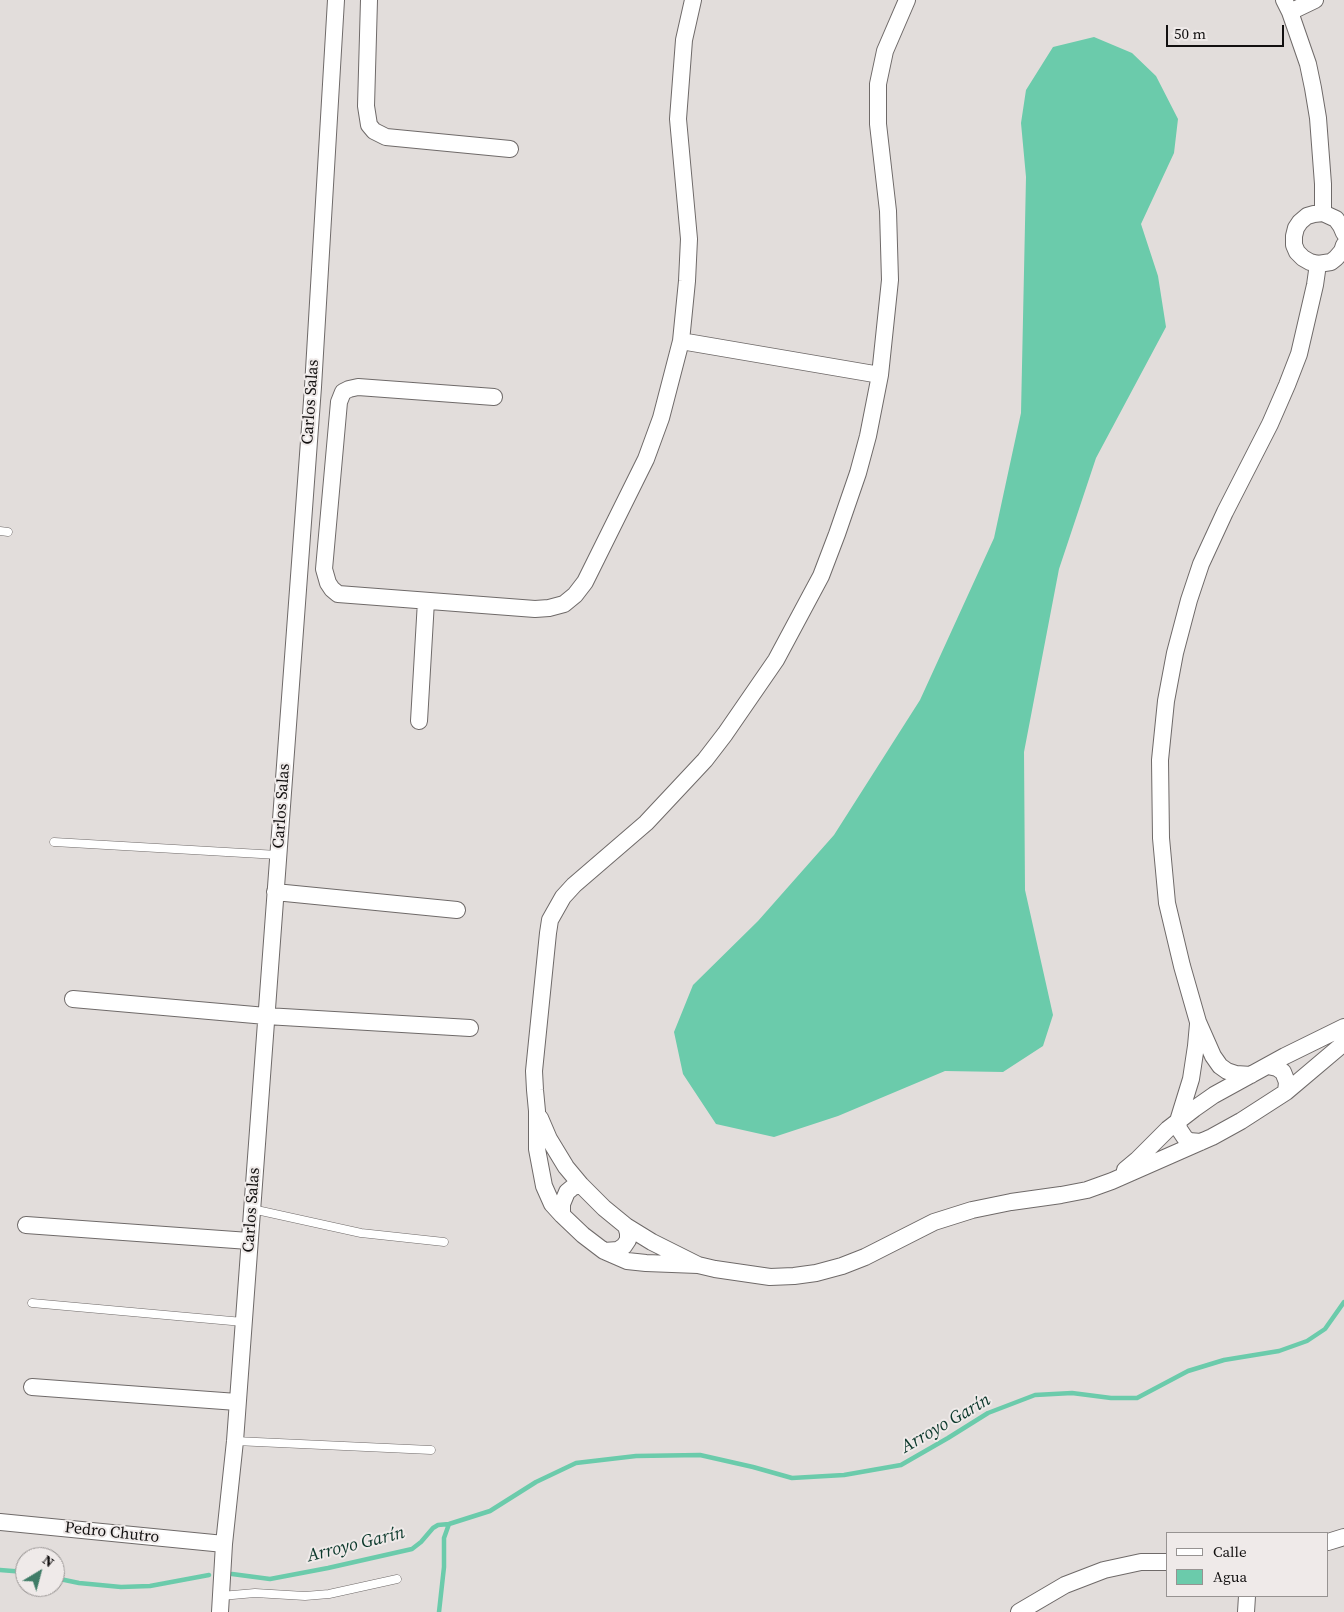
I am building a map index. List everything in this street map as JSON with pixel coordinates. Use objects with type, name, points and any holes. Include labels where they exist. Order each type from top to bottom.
[{"type":"street","name":"Carlos Salas","points":[[220,1604],[250,1240],[313,387],[336,0]]},
{"type":"street","points":[[369,0],[366,106],[369,125],[374,131],[386,137],[510,149]]},
{"type":"street","points":[[494,397],[358,387],[343,392],[339,402],[324,569],[332,590],[338,594],[535,609],[564,604],[575,595],[585,582],[646,459],[661,418],[682,341],[689,239],[678,119],[684,40],[693,0]]},
{"type":"street","points":[[906,0],[884,51],[878,84],[878,124],[888,211],[890,280],[880,375],[863,455],[840,526],[821,576],[776,660],[705,760],[646,823],[574,885],[562,897],[554,910],[548,933],[534,1071],[538,1164],[544,1186],[552,1204],[583,1236],[604,1250],[627,1261],[698,1265],[770,1277],[816,1273],[865,1257],[907,1235],[952,1216],[991,1205],[1078,1192],[1112,1181],[1201,1142],[1241,1121],[1286,1092],[1344,1043]]},
{"type":"street","points":[[1315,0],[1287,6],[1308,64],[1318,118],[1323,184],[1337,222]]},
{"type":"street","points":[[1337,222],[1314,214],[1307,216],[1296,228],[1294,245],[1297,252],[1303,258],[1318,264],[1331,262],[1341,253]]},
{"type":"street","points":[[1251,1075],[1236,1074],[1226,1071],[1220,1066],[1213,1056],[1198,1022],[1182,966],[1166,894],[1161,838],[1160,760],[1166,701],[1175,654],[1201,564],[1224,512],[1270,424],[1287,385],[1299,354],[1318,264]]},
{"type":"street","points":[[682,341],[880,375]]},
{"type":"street","points":[[419,721],[426,600]]},
{"type":"street","points":[[275,892],[457,910]]},
{"type":"street","points":[[73,1000],[266,1016],[470,1028]]},
{"type":"street","points":[[1198,1022],[1198,1035],[1191,1079],[1178,1121],[1179,1129],[1189,1142],[1201,1142]]},
{"type":"street","points":[[1112,1181],[1178,1121],[1214,1096],[1296,1050],[1344,1027]]},
{"type":"street","points":[[1268,1066],[1283,1072],[1287,1082],[1286,1092]]},
{"type":"street","points":[[537,1110],[549,1139],[566,1167],[580,1185],[626,1226],[652,1242],[698,1265]]},
{"type":"street","points":[[562,1215],[562,1204],[567,1192],[580,1185]]},
{"type":"street","points":[[26,1225],[250,1240]]},
{"type":"street","points":[[604,1250],[618,1250],[624,1246],[628,1240],[626,1226]]},
{"type":"street","points":[[32,1387],[237,1402]]},
{"type":"street","name":"Pedro Chutro","points":[[0,1522],[224,1544]]},
{"type":"street","points":[[1329,1542],[1344,1537]]},
{"type":"street","points":[[1023,1611],[1065,1585],[1104,1570],[1141,1562],[1166,1562]]},
{"type":"street","points":[[1246,1612],[1248,1597]]},
{"type":"lane","points":[[54,842],[278,855]]},
{"type":"lane","points":[[252,1209],[361,1234],[444,1242]]},
{"type":"lane","points":[[32,1303],[243,1322]]},
{"type":"lane","points":[[234,1441],[431,1450]]},
{"type":"lane","points":[[220,1604],[255,1593],[295,1596],[329,1594],[397,1579]]},
{"type":"water","points":[[1094,37],[1132,53],[1156,76],[1178,119],[1174,153],[1141,224],[1158,276],[1166,327],[1096,458],[1059,569],[1024,752],[1025,890],[1053,1015],[1043,1046],[1003,1072],[945,1071],[838,1116],[774,1137],[716,1124],[683,1074],[674,1032],[693,985],[758,921],[834,835],[920,700],[994,538],[1021,413],[1026,177],[1021,123],[1026,90],[1053,47]]},
{"type":"waterway","name":"Arroyo Garín","points":[[232,1574],[270,1579],[412,1549],[438,1525],[449,1524],[490,1511],[536,1482],[576,1463],[636,1456],[700,1455],[792,1478],[844,1475],[901,1465],[988,1413],[1035,1395],[1072,1393],[1111,1398],[1137,1398],[1188,1371],[1224,1360],[1279,1351],[1307,1341],[1325,1329],[1344,1302]]},
{"type":"waterway","points":[[439,1612],[444,1567],[444,1538],[449,1524]]},
{"type":"waterway","name":"Arroyo Garín","points":[[0,1570],[15,1571]]},
{"type":"waterway","name":"Arroyo Garín","points":[[65,1580],[121,1587],[150,1586],[209,1575]]}]
